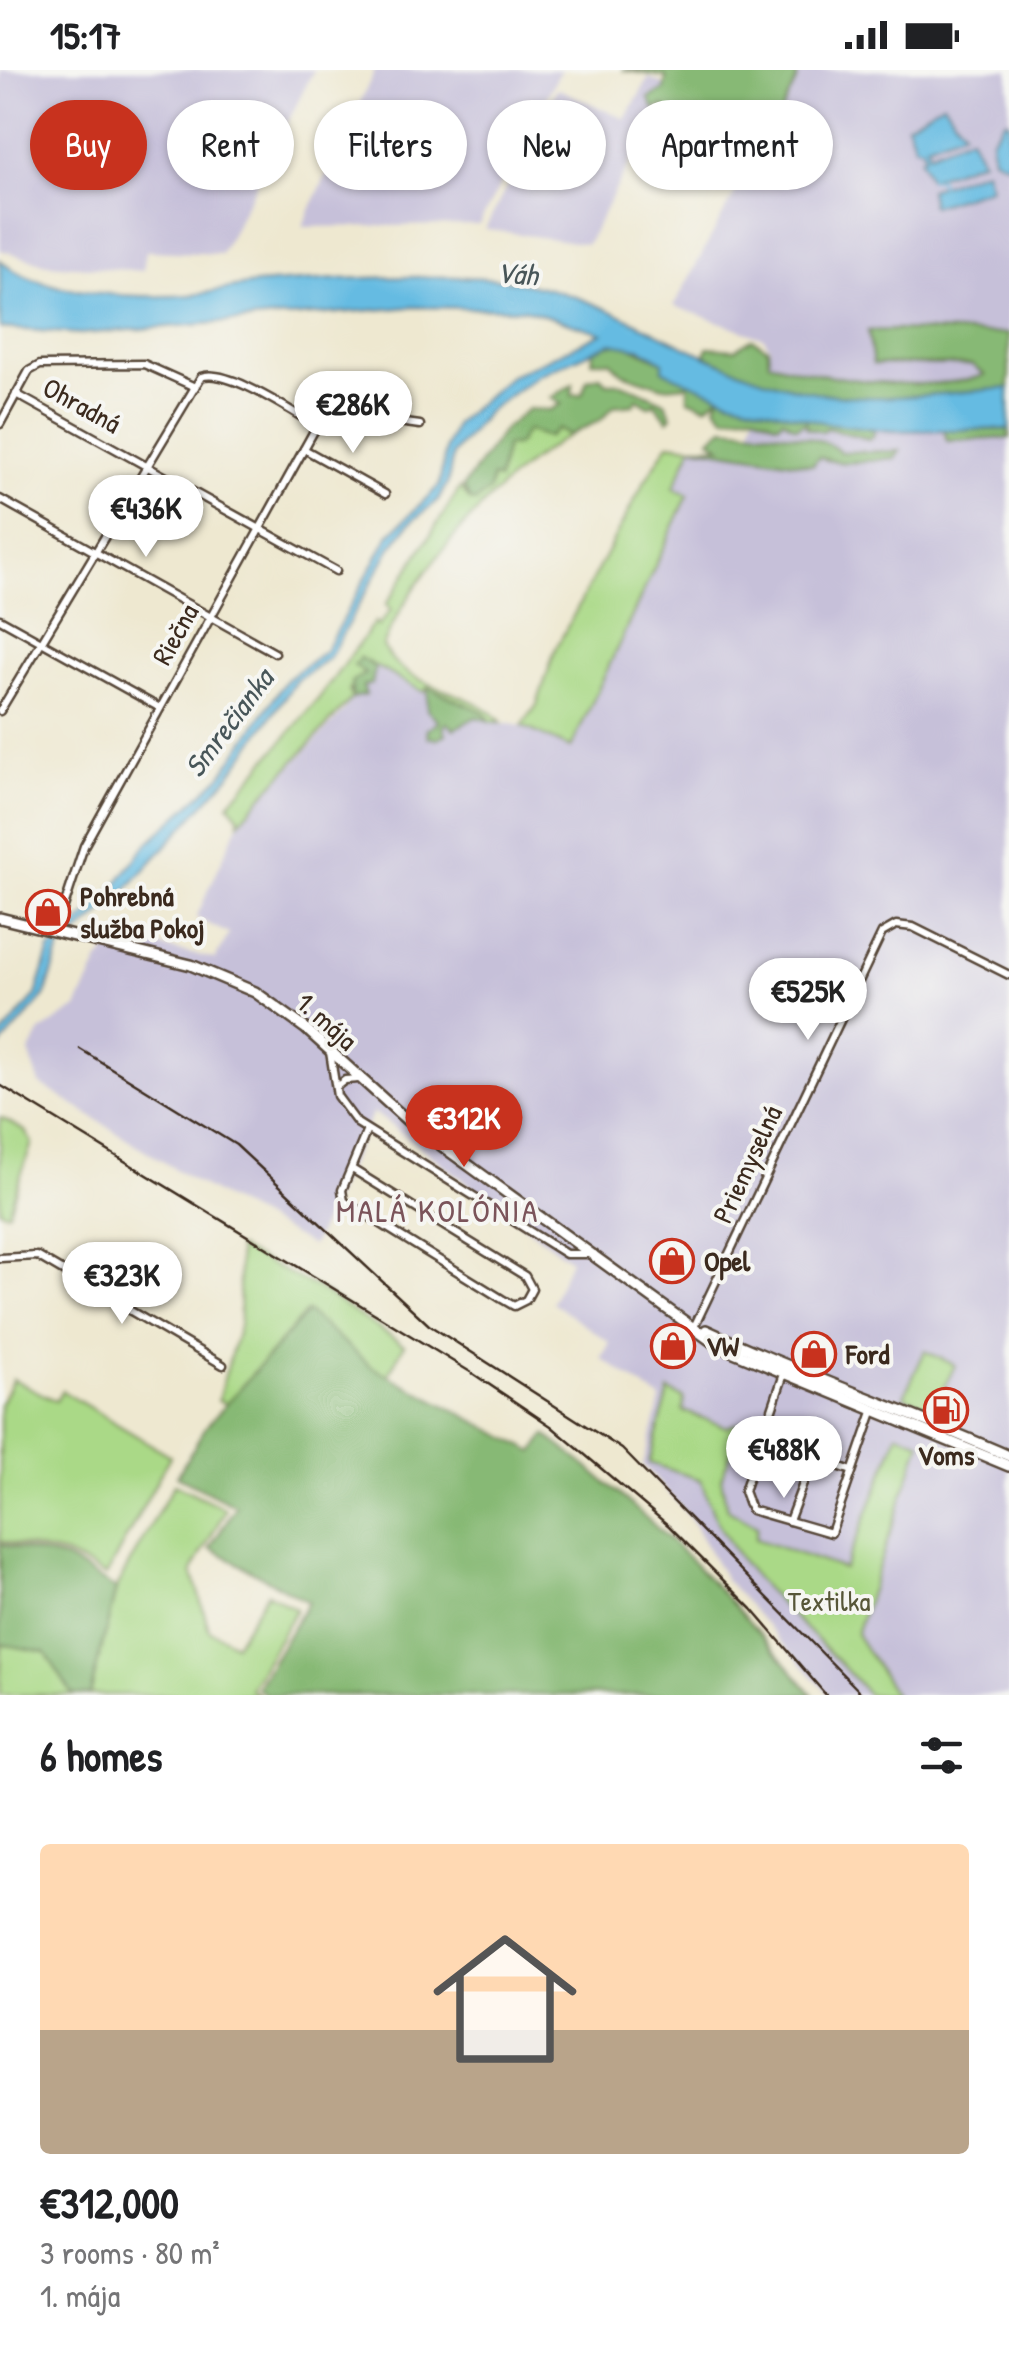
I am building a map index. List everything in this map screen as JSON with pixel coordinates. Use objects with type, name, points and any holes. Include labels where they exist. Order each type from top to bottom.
[{"type":"main road","name":"1. mája","points":[[0,918],[98,941],[235,981],[274,1005],[409,1122],[717,1344],[1009,1466]]},
{"type":"main road","name":"1. mája","points":[[784,1371],[903,1409],[1009,1456]]},
{"type":"street","points":[[0,424],[32,367],[108,361],[152,366],[194,387]]},
{"type":"street","points":[[0,711],[203,375],[216,375],[317,426]]},
{"type":"street","name":"Riečna","points":[[57,932],[84,846],[335,393],[390,421],[420,425]]},
{"type":"street","name":"Ohradná","points":[[16,394],[336,571]]},
{"type":"street","points":[[304,450],[385,494]]},
{"type":"street","points":[[0,499],[275,653]]},
{"type":"street","points":[[0,619],[160,708]]},
{"type":"street","name":"Priemyselná","points":[[694,1324],[882,933],[896,924],[913,927],[1009,975]]},
{"type":"street","points":[[330,1052],[335,1088],[348,1115],[367,1130],[566,1254],[595,1254]]},
{"type":"street","points":[[335,1088],[344,1080],[358,1079]]},
{"type":"street","points":[[352,1169],[525,1276],[532,1289],[526,1300],[514,1306],[502,1300],[342,1199],[352,1169],[367,1130]]},
{"type":"street","points":[[0,1258],[38,1256],[223,1365]]},
{"type":"street","points":[[784,1371],[744,1491],[751,1510],[831,1533],[874,1408]]},
{"type":"street","points":[[762,1439],[852,1470]]},
{"type":"street","points":[[790,1521],[812,1457]]},
{"type":"shaded area","points":[[0,70],[314,70],[294,110],[294,100],[167,100],[167,190],[253,190],[221,254],[146,251],[143,271],[47,264],[0,250]]},
{"type":"shaded area","points":[[375,70],[561,70],[545,100],[487,100],[487,190],[498,190],[479,225],[302,227],[319,190],[467,190],[467,100],[361,100]]},
{"type":"shaded area","points":[[801,70],[1009,70],[1009,1695],[829,1695],[725,1579],[689,1516],[643,1465],[661,1399],[601,1358],[610,1343],[552,1302],[570,1260],[373,1112],[312,1246],[197,1183],[40,1084],[29,1053],[40,1032],[77,1008],[99,961],[117,937],[215,959],[229,934],[196,918],[239,822],[342,713],[375,667],[483,720],[522,726],[572,748],[687,495],[674,489],[692,446],[745,454],[770,348],[764,338],[674,306],[736,190],[833,190],[833,100],[785,100]]},
{"type":"shaded area","points":[[649,78],[670,87],[663,100],[636,100]]},
{"type":"shaded area","points":[[557,88],[583,100],[551,100]]},
{"type":"shaded area","points":[[606,110],[625,119],[626,170],[587,244],[485,229],[505,190],[606,190]]},
{"type":"green space","points":[[622,70],[791,70],[798,77],[787,100],[650,100],[664,90],[666,77]]},
{"type":"green space","points":[[868,331],[1009,334],[1009,388],[901,401],[851,399],[775,383],[705,355],[708,347],[735,349],[752,339],[768,348],[769,362],[848,379],[906,384],[961,381],[985,375],[972,365],[873,364]]},
{"type":"green space","points":[[621,342],[664,362],[663,369],[674,374],[779,409],[870,427],[874,434],[869,439],[827,428],[822,432],[807,428],[806,422],[796,427],[783,419],[778,424],[753,413],[725,417],[716,406],[719,397],[706,406],[688,399],[688,385],[663,387],[622,373],[610,361],[592,361],[594,348]]},
{"type":"green space","points":[[600,376],[607,383],[622,383],[665,402],[672,416],[668,420],[654,403],[649,406],[637,399],[634,404],[614,406],[601,420],[570,435],[558,429],[548,437],[527,430],[517,445],[506,446],[498,480],[492,477],[489,491],[475,502],[470,500],[463,487],[504,429],[528,409],[550,410],[561,404],[551,398],[573,384],[572,395],[582,394],[587,380]]},
{"type":"green space","points":[[724,427],[819,440],[840,452],[900,451],[895,458],[857,462],[819,457],[813,465],[692,446],[721,446],[710,439]]},
{"type":"green space","points":[[557,429],[570,435],[516,474],[462,528],[415,588],[383,646],[407,673],[476,703],[502,723],[490,721],[483,712],[428,687],[424,692],[360,658],[365,674],[349,690],[352,698],[239,822],[229,804],[319,698],[375,622],[378,626],[391,610],[386,605],[460,488],[470,500],[492,476],[497,479],[506,445],[527,430]]},
{"type":"green space","points":[[1009,429],[1009,438],[947,441],[944,430]]},
{"type":"green space","points":[[669,443],[692,446],[674,488],[688,495],[571,748],[522,726],[537,705],[555,650]]},
{"type":"green space","points":[[360,658],[375,667],[372,684],[363,686],[366,695],[352,698],[352,681],[365,674],[354,665]]},
{"type":"green space","points":[[428,687],[483,712],[490,721],[476,717],[454,729],[447,723],[443,726],[446,734],[438,739],[428,737],[427,729],[439,721],[427,710]]},
{"type":"green space","points":[[0,1117],[25,1131],[32,1143],[8,1213],[0,1210]]},
{"type":"green space","points":[[238,1248],[317,1288],[404,1345],[388,1375],[372,1367],[306,1312],[226,1404],[218,1400],[240,1322]]},
{"type":"green space","points":[[307,1312],[372,1367],[534,1452],[546,1435],[620,1495],[687,1557],[813,1695],[268,1695],[256,1688],[308,1602],[210,1548],[236,1506],[177,1476],[205,1428]]},
{"type":"green space","points":[[925,1351],[955,1365],[934,1409],[904,1396]]},
{"type":"green space","points":[[13,1379],[56,1401],[62,1391],[170,1456],[106,1576],[66,1555],[0,1541],[0,1405]]},
{"type":"green space","name":"Textilka","points":[[669,1391],[684,1398],[683,1411],[726,1427],[743,1422],[721,1478],[727,1509],[757,1526],[755,1539],[844,1569],[898,1433],[921,1442],[856,1634],[895,1695],[868,1695],[772,1596],[730,1544],[701,1480],[649,1463]]},
{"type":"green space","points":[[174,1484],[226,1509],[192,1571],[209,1630],[235,1644],[267,1593],[296,1609],[250,1689],[258,1695],[90,1695],[117,1586]]},
{"type":"green space","points":[[0,1544],[66,1559],[116,1589],[90,1695],[73,1695],[45,1652],[0,1644]]},
{"type":"green space","points":[[2,1643],[46,1652],[73,1695],[0,1695]]},
{"type":"water","points":[[943,103],[964,131],[927,145],[929,153],[970,136],[982,160],[929,179],[920,158],[925,155],[921,147],[915,146],[907,124]]},
{"type":"water","points":[[1005,120],[1009,121],[1009,165],[993,158],[991,139]]},
{"type":"water","points":[[985,170],[990,188],[932,206],[929,189]]},
{"type":"water","points":[[0,260],[16,271],[62,287],[144,296],[190,295],[257,284],[334,279],[509,280],[589,302],[735,368],[806,391],[892,397],[1009,388],[1009,429],[892,431],[826,423],[729,399],[674,376],[663,369],[663,362],[642,349],[611,343],[538,375],[488,411],[453,454],[448,482],[438,500],[410,523],[390,549],[329,658],[296,681],[231,774],[117,900],[60,949],[45,996],[0,1047],[0,1038],[36,995],[50,950],[104,900],[147,844],[221,776],[286,680],[325,651],[390,534],[439,486],[446,447],[456,423],[510,376],[602,333],[524,309],[412,307],[81,334],[0,328]]},
{"type":"waterway","points":[[929,179],[939,179],[941,185]]},
{"type":"railway","points":[[80,1049],[236,1145],[429,1325],[622,1449],[863,1695]]},
{"type":"railway","points":[[0,1085],[472,1373],[551,1426],[669,1526],[752,1609],[826,1695]]},
{"type":"place","name":"Pohrebná služba Pokoj","points":[[48,912]]},
{"type":"place","name":"Opel","points":[[672,1261]]},
{"type":"place","name":"VW","points":[[673,1346]]},
{"type":"place","name":"Ford","points":[[814,1354]]},
{"type":"place","name":"Voms","points":[[946,1410]]},
{"type":"district","name":"MALÁ KOLÓNIA","points":[[438,1211]]},
{"type":"water label","name":"Váh","points":[[517,274]]},
{"type":"water label","name":"Smrečianka","points":[[229,723]]}]
